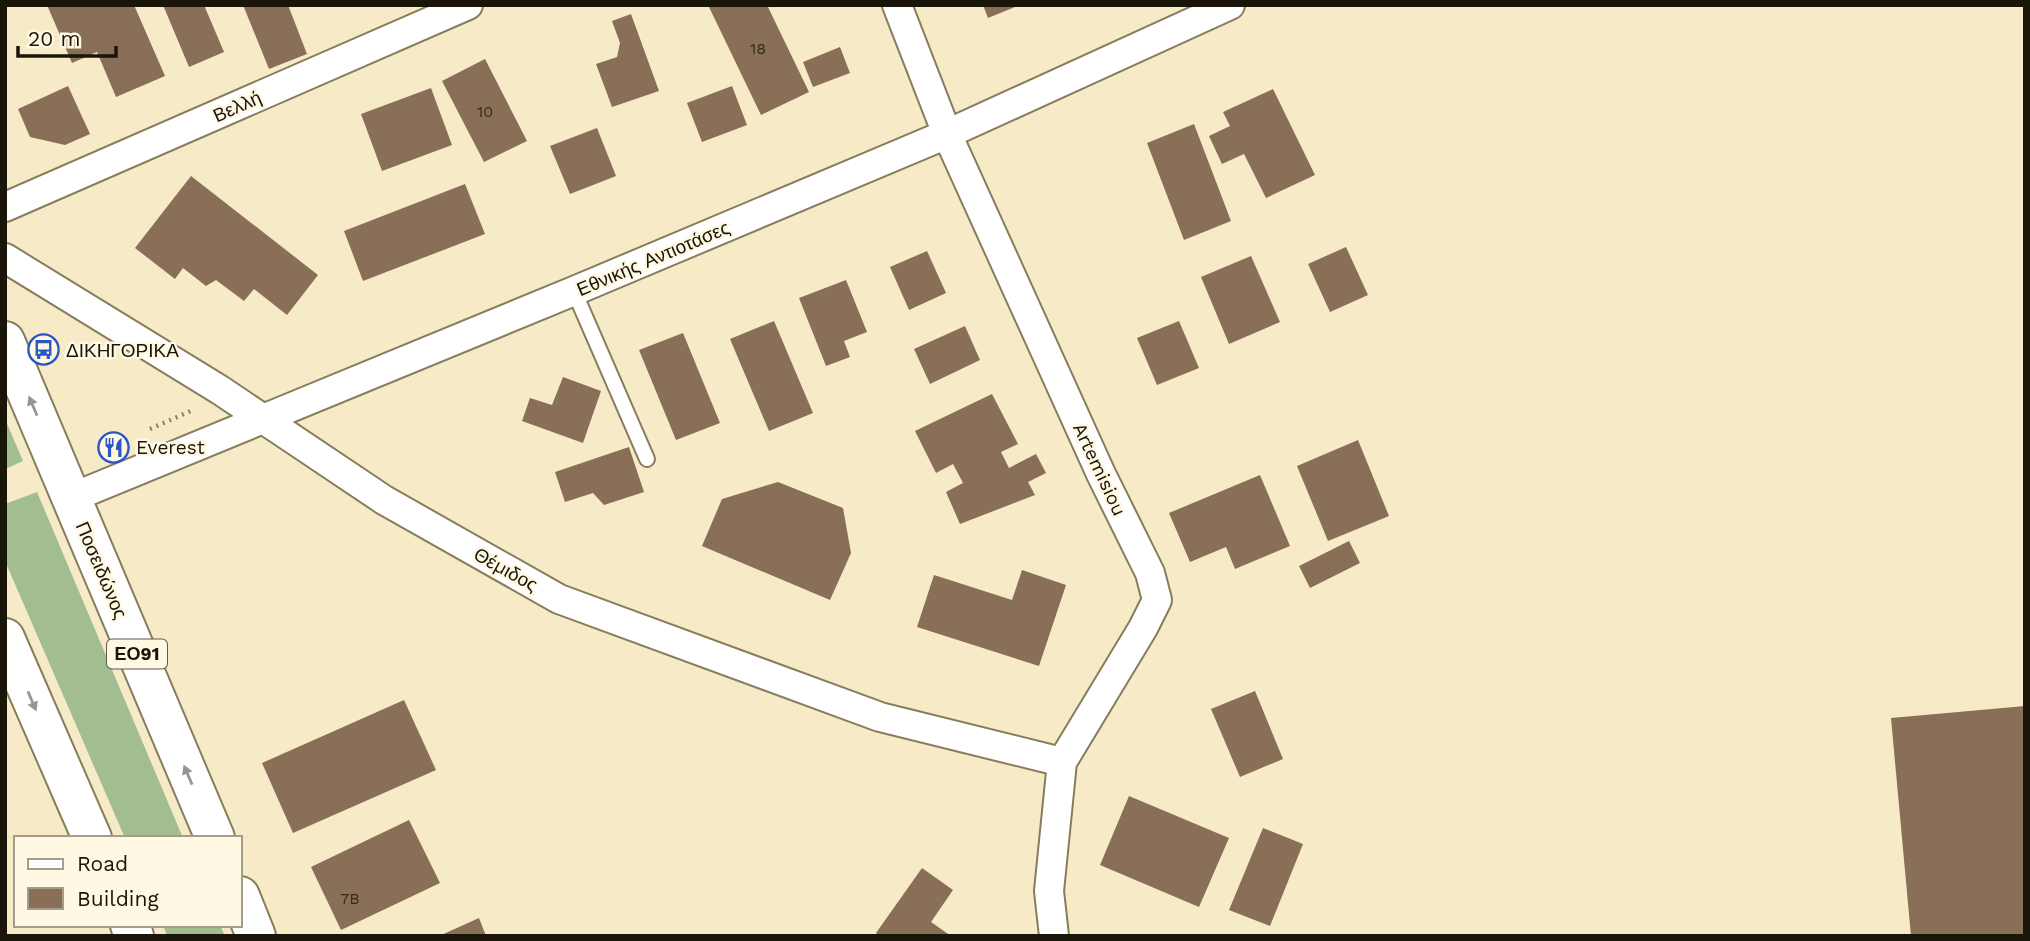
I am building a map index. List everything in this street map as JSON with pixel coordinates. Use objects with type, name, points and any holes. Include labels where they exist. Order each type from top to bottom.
[{"type":"highway","name":"Ποσειδώνος","points":[[5,341],[214,836]]},
{"type":"highway","points":[[5,638],[91,836]]},
{"type":"highway","points":[[242,901],[256,936]]},
{"type":"street","name":"Βελλή","points":[[5,207],[468,5]]},
{"type":"street","name":"Artemisiou","points":[[897,5],[947,134],[1101,474],[1150,573],[1157,600],[1062,762],[1049,891],[1054,936]]},
{"type":"street","name":"Εθνικής Αντιοτάσες","points":[[71,498],[575,291],[947,134],[1230,5]]},
{"type":"street","name":"Θέμιδος","points":[[5,258],[220,390],[384,500],[559,599],[880,717],[1062,762]]},
{"type":"lane","points":[[575,291],[647,458]]},
{"type":"path","points":[[139,434],[208,403],[220,390]]},
{"type":"green space","points":[[5,419],[23,461],[5,469]]},
{"type":"green space","points":[[37,492],[182,836],[124,836],[5,561],[5,504]]},
{"type":"green space","points":[[164,927],[221,927],[225,936],[167,936]]},
{"type":"building","points":[[47,5],[134,5],[165,76],[116,97],[97,52],[72,63]]},
{"type":"building","points":[[163,5],[204,5],[224,52],[189,67]]},
{"type":"building","points":[[243,5],[288,5],[307,54],[269,69]]},
{"type":"building","points":[[708,5],[767,5],[809,92],[761,115]]},
{"type":"building","points":[[983,5],[1020,5],[988,18]]},
{"type":"building","points":[[631,14],[659,91],[612,107],[596,64],[617,57],[620,43],[612,21]]},
{"type":"building","points":[[840,47],[850,73],[813,87],[803,62]]},
{"type":"building","points":[[485,59],[527,141],[484,162],[442,81]]},
{"type":"building","points":[[68,86],[90,134],[65,145],[30,137],[18,109]]},
{"type":"building","points":[[732,86],[747,125],[702,142],[687,103]]},
{"type":"building","points":[[431,88],[452,145],[382,171],[361,114]]},
{"type":"building","points":[[1273,89],[1315,175],[1266,198],[1244,154],[1222,164],[1209,136],[1230,126],[1223,112]]},
{"type":"building","points":[[1194,124],[1231,221],[1184,240],[1147,143]]},
{"type":"building","points":[[597,128],[616,176],[570,194],[550,146]]},
{"type":"building","points":[[191,176],[318,275],[287,315],[254,289],[244,301],[216,280],[206,286],[183,268],[175,279],[135,248]]},
{"type":"building","points":[[465,184],[485,234],[363,281],[344,231]]},
{"type":"building","points":[[1346,247],[1368,295],[1330,312],[1308,264]]},
{"type":"building","points":[[927,251],[946,293],[909,310],[890,267]]},
{"type":"building","points":[[1251,256],[1280,322],[1229,344],[1201,277]]},
{"type":"building","points":[[846,280],[867,332],[844,341],[850,357],[826,366],[799,298]]},
{"type":"building","points":[[774,321],[813,413],[769,431],[730,339]]},
{"type":"building","points":[[1179,321],[1199,368],[1157,385],[1137,338]]},
{"type":"building","points":[[965,326],[980,360],[930,384],[914,349]]},
{"type":"building","points":[[683,333],[720,423],[676,440],[639,350]]},
{"type":"building","points":[[563,377],[601,391],[583,443],[522,421],[530,398],[552,405]]},
{"type":"building","points":[[992,394],[1018,444],[1001,452],[1009,468],[1036,454],[1046,473],[1028,482],[1035,495],[960,524],[946,492],[963,483],[953,464],[936,473],[915,431]]},
{"type":"building","points":[[1358,440],[1389,516],[1328,541],[1297,466]]},
{"type":"building","points":[[629,447],[644,492],[604,505],[593,493],[565,502],[555,472]]},
{"type":"building","points":[[1260,475],[1290,546],[1235,569],[1226,547],[1190,562],[1169,513]]},
{"type":"building","points":[[778,482],[843,508],[851,553],[830,600],[702,546],[722,499]]},
{"type":"building","points":[[1349,541],[1360,563],[1310,588],[1299,566]]},
{"type":"building","points":[[1022,570],[1066,585],[1039,666],[917,627],[934,575],[1012,600]]},
{"type":"building","points":[[1255,691],[1283,759],[1240,777],[1211,709]]},
{"type":"building","points":[[404,700],[436,770],[293,833],[262,763]]},
{"type":"building","points":[[2025,706],[2025,936],[1911,936],[1891,718]]},
{"type":"building","points":[[1129,796],[1229,838],[1199,907],[1100,865]]},
{"type":"building","points":[[409,820],[440,883],[341,930],[311,867]]},
{"type":"building","points":[[1263,828],[1303,844],[1270,926],[1229,910]]},
{"type":"building","points":[[922,868],[953,890],[931,922],[951,936],[880,936],[876,933]]},
{"type":"building","points":[[479,918],[486,936],[439,936]]},
{"type":"place","name":"ΔΙΚΗΓΟΡΙΚΑ","points":[[43,350]]},
{"type":"place","name":"Everest","points":[[113,447]]}]
